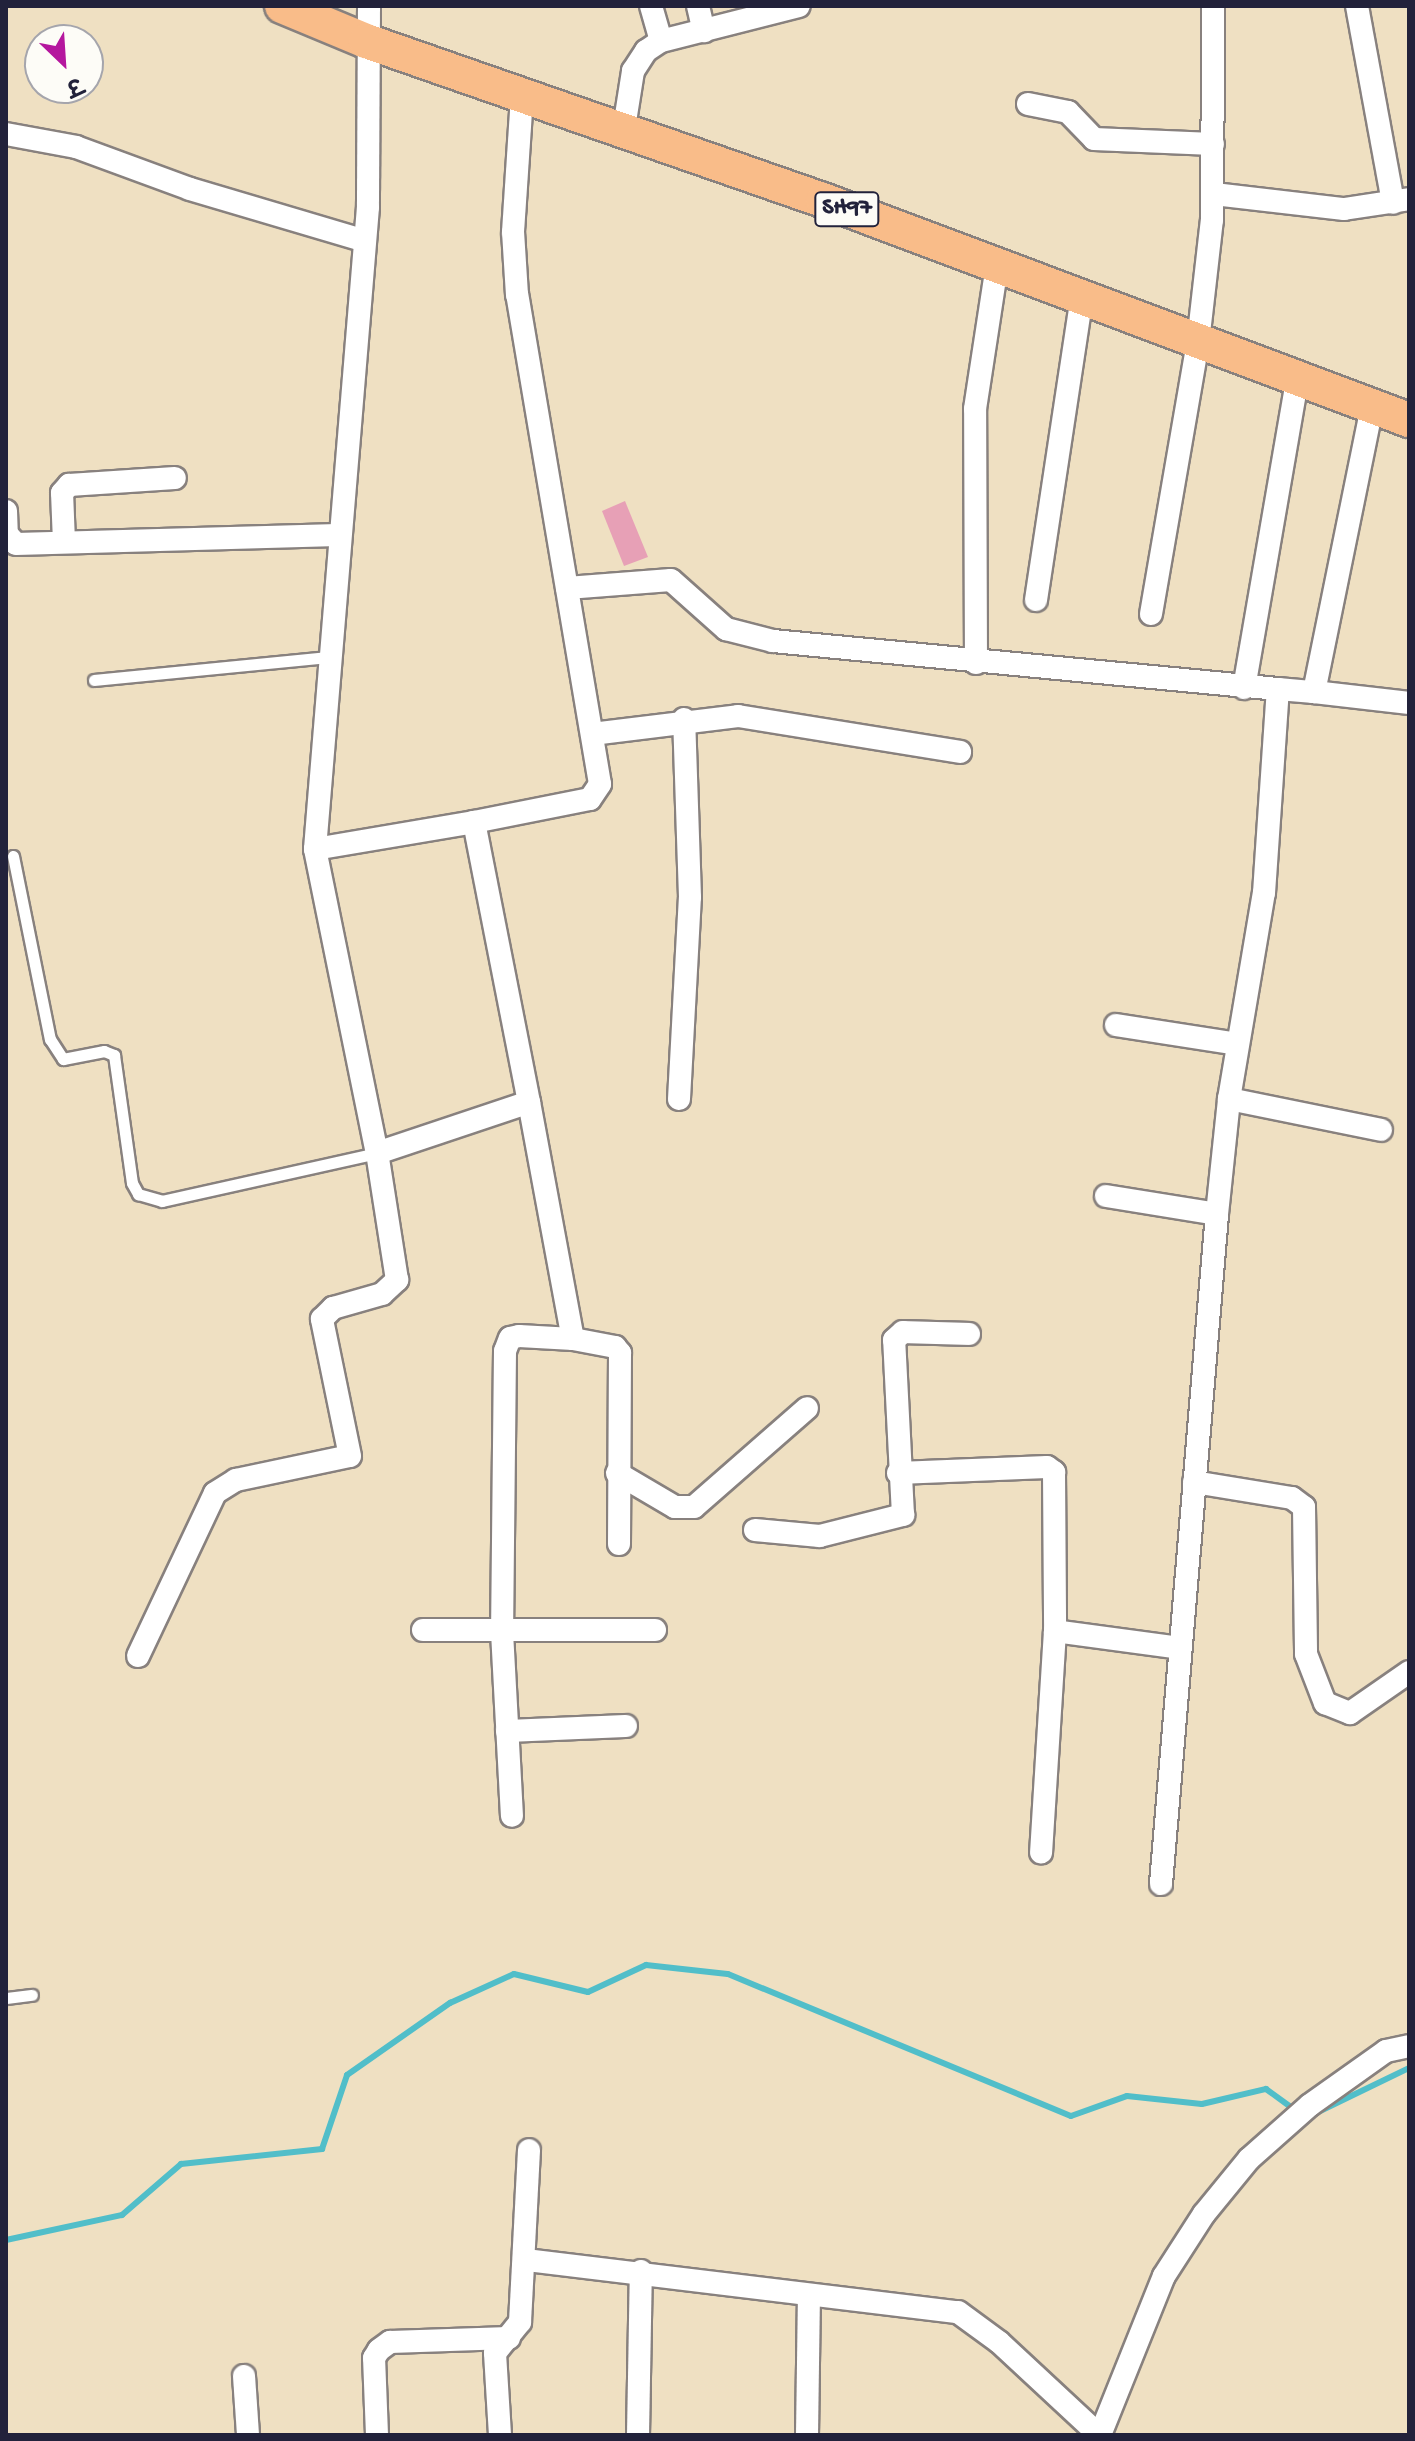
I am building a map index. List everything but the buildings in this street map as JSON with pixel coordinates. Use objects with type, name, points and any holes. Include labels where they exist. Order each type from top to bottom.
[{"type":"main road","name":"SH97","points":[[282,6],[329,16],[366,41],[624,128],[997,265],[1297,381],[1409,420]]},
{"type":"street","points":[[138,1656],[215,1493],[236,1480],[350,1456],[322,1319],[333,1308],[382,1294],[397,1280],[377,1153],[315,849],[369,175],[366,41],[369,6]]},
{"type":"street","points":[[651,6],[661,41]]},
{"type":"street","points":[[698,6],[704,31]]},
{"type":"street","points":[[624,128],[633,71],[646,51],[661,41],[799,6]]},
{"type":"street","points":[[1151,614],[1198,342],[1214,194],[1213,6]]},
{"type":"street","points":[[1214,194],[1344,209],[1401,201],[1357,6]]},
{"type":"street","points":[[315,849],[590,799],[600,784],[517,295],[513,232],[522,95]]},
{"type":"street","points":[[1028,104],[1068,112],[1094,139],[1213,144]]},
{"type":"street","points":[[6,134],[76,147],[190,189],[362,240]]},
{"type":"street","points":[[976,663],[975,409],[997,265]]},
{"type":"street","points":[[1036,600],[1082,297]]},
{"type":"street","points":[[1244,688],[1297,381]]},
{"type":"street","points":[[1314,692],[1372,407]]},
{"type":"street","points":[[64,542],[62,493],[69,485],[175,478]]},
{"type":"street","points":[[6,511],[10,541],[338,535]]},
{"type":"street","points":[[567,588],[671,580],[726,629],[748,636],[976,663],[1409,703]]},
{"type":"street","points":[[1161,1884],[1217,1214],[1229,1099],[1264,893],[1278,689]]},
{"type":"street","points":[[592,734],[684,719],[770,718],[960,752]]},
{"type":"street","points":[[679,1099],[690,897],[684,719]]},
{"type":"street","points":[[474,822],[573,1339]]},
{"type":"street","points":[[1116,1025],[1238,1044]]},
{"type":"street","points":[[1229,1099],[1381,1130]]},
{"type":"street","points":[[377,1153],[529,1102]]},
{"type":"street","points":[[1106,1196],[1217,1214]]},
{"type":"street","points":[[755,1530],[820,1536],[897,1519],[904,1509],[898,1473],[894,1340],[903,1332],[969,1334]]},
{"type":"street","points":[[512,1816],[502,1632],[506,1345],[519,1336],[573,1339],[615,1347],[620,1353],[619,1544]]},
{"type":"street","points":[[617,1473],[675,1507],[694,1507],[807,1408]]},
{"type":"street","points":[[898,1473],[1051,1468],[1055,1631],[1041,1853]]},
{"type":"street","points":[[1194,1482],[1292,1498],[1304,1507],[1306,1654],[1325,1703],[1350,1713],[1409,1672]]},
{"type":"street","points":[[423,1630],[655,1630]]},
{"type":"street","points":[[1055,1631],[1180,1648]]},
{"type":"street","points":[[507,1731],[626,1726]]},
{"type":"street","points":[[526,2260],[641,2271],[809,2296],[958,2312],[999,2342],[1100,2435],[1164,2276],[1249,2159],[1280,2135],[1310,2105],[1386,2051],[1409,2046]]},
{"type":"street","points":[[500,2435],[495,2353],[520,2322],[526,2260],[529,2150]]},
{"type":"street","points":[[638,2435],[641,2271]]},
{"type":"street","points":[[807,2435],[809,2296]]},
{"type":"street","points":[[377,2435],[374,2358],[379,2350],[390,2342],[509,2338]]},
{"type":"street","points":[[244,2376],[248,2435]]},
{"type":"lane","points":[[94,680],[328,657]]},
{"type":"lane","points":[[13,856],[50,1039],[63,1059],[104,1051],[114,1055],[132,1183],[138,1194],[162,1201],[377,1153]]},
{"type":"lane","points":[[6,1998],[32,1995]]},
{"type":"waterway","points":[[6,2240],[122,2215],[181,2164],[322,2149],[347,2075],[450,2003],[514,1974],[588,1992],[646,1965],[728,1974],[1071,2116],[1127,2096],[1202,2104],[1266,2089],[1296,2111]]},
{"type":"waterway","points":[[1316,2113],[1409,2068]]}]
